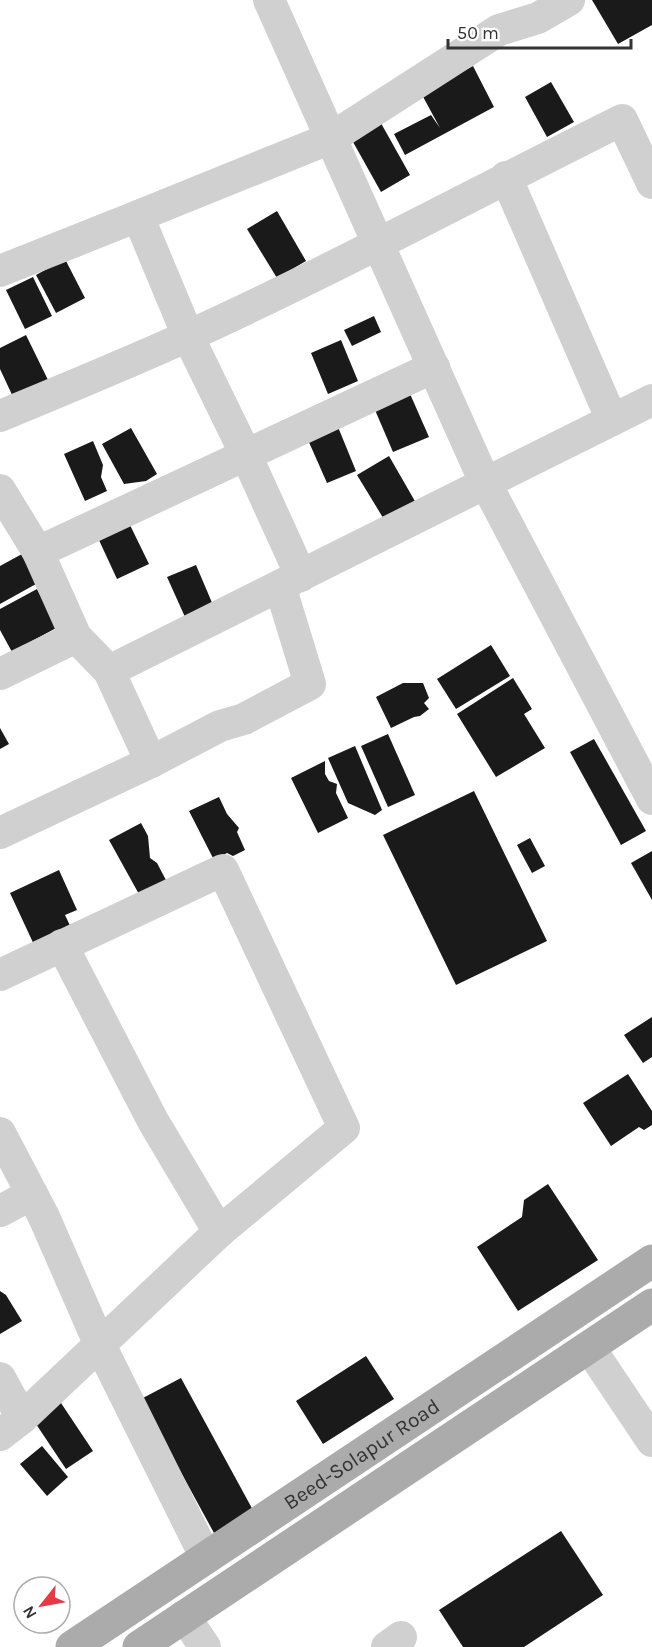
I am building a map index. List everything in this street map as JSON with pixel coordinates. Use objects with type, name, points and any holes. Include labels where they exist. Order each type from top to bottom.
[{"type":"main road","name":"Beed-Solapur Road","points":[[72,1647],[652,1261]]},
{"type":"main road","name":"Beed-Solapur Road","points":[[138,1647],[652,1305]]},
{"type":"street","points":[[269,0],[486,484],[652,799]]},
{"type":"street","points":[[0,271],[331,138],[532,9],[569,0]]},
{"type":"street","points":[[0,416],[188,336],[379,244],[506,177],[622,120],[652,183]]},
{"type":"street","points":[[506,177],[612,420]]},
{"type":"street","points":[[0,833],[152,762],[220,726],[244,719],[310,684],[290,581],[246,455],[188,336],[138,216]]},
{"type":"street","points":[[38,552],[434,367]]},
{"type":"street","points":[[109,671],[652,400]]},
{"type":"street","points":[[0,490],[38,552],[76,637],[109,671],[152,762]]},
{"type":"street","points":[[0,674],[76,637]]},
{"type":"street","points":[[0,975],[223,870],[344,1128],[219,1232],[11,1426]]},
{"type":"street","points":[[62,945],[153,1121],[219,1232]]},
{"type":"street","points":[[0,1133],[32,1194],[99,1343],[206,1558]]},
{"type":"street","points":[[0,1211],[32,1194]]},
{"type":"street","points":[[589,1347],[652,1441]]},
{"type":"street","points":[[0,1378],[11,1426]]},
{"type":"street","points":[[184,1616],[205,1647]]},
{"type":"building","points":[[592,0],[652,0],[652,25],[618,44]]},
{"type":"building","points":[[473,66],[494,107],[405,155],[394,134],[431,115],[440,128],[421,93]]},
{"type":"building","points":[[551,82],[574,122],[547,137],[525,97]]},
{"type":"building","points":[[377,116],[410,175],[381,192],[348,133]]},
{"type":"building","points":[[277,211],[306,261],[277,278],[247,229]]},
{"type":"building","points":[[65,259],[85,298],[56,313],[36,275]]},
{"type":"building","points":[[33,277],[52,316],[25,329],[6,290]]},
{"type":"building","points":[[374,316],[381,332],[352,346],[344,330]]},
{"type":"building","points":[[26,335],[49,382],[14,399],[0,369],[0,348]]},
{"type":"building","points":[[341,340],[358,381],[328,394],[311,353]]},
{"type":"building","points":[[407,387],[429,437],[393,452],[372,403]]},
{"type":"building","points":[[338,427],[356,471],[327,483],[308,440]]},
{"type":"building","points":[[131,428],[157,474],[146,481],[124,484],[102,444]]},
{"type":"building","points":[[93,441],[103,465],[101,477],[107,491],[85,501],[64,454]]},
{"type":"building","points":[[389,456],[416,503],[385,521],[357,475]]},
{"type":"building","points":[[129,523],[149,564],[117,579],[98,538]]},
{"type":"building","points":[[22,554],[36,584],[0,604],[0,566]]},
{"type":"building","points":[[196,565],[213,605],[185,617],[167,577]]},
{"type":"building","points":[[37,589],[58,627],[12,652],[0,630],[0,609]]},
{"type":"building","points":[[491,645],[510,676],[456,709],[437,679]]},
{"type":"building","points":[[513,678],[532,709],[524,714],[545,748],[496,777],[457,714]]},
{"type":"building","points":[[403,683],[423,683],[429,698],[424,703],[429,709],[420,716],[391,728],[376,697]]},
{"type":"building","points":[[0,728],[9,744],[0,749]]},
{"type":"building","points":[[388,734],[415,795],[388,807],[361,746]]},
{"type":"building","points":[[594,739],[646,831],[621,845],[570,752]]},
{"type":"building","points":[[355,746],[382,810],[375,815],[348,803],[328,758]]},
{"type":"building","points":[[325,761],[325,774],[329,781],[337,784],[336,793],[348,818],[318,833],[291,778]]},
{"type":"building","points":[[474,791],[547,941],[456,985],[383,835]]},
{"type":"building","points":[[219,797],[227,814],[239,828],[237,832],[245,850],[233,856],[227,853],[214,860],[189,811]]},
{"type":"building","points":[[141,823],[148,836],[150,858],[157,863],[167,882],[140,896],[109,840]]},
{"type":"building","points":[[530,838],[545,866],[532,873],[517,845]]},
{"type":"building","points":[[652,851],[652,900],[631,863]]},
{"type":"building","points":[[59,870],[77,910],[65,915],[73,932],[36,949],[10,893]]},
{"type":"building","points":[[652,1017],[652,1057],[643,1063],[624,1035]]},
{"type":"building","points":[[628,1074],[652,1111],[652,1125],[644,1130],[639,1127],[611,1146],[583,1103]]},
{"type":"building","points":[[548,1184],[598,1260],[518,1311],[477,1247],[522,1217],[524,1200]]},
{"type":"building","points":[[0,1291],[6,1295],[22,1321],[0,1334]]},
{"type":"building","points":[[366,1356],[394,1399],[323,1444],[296,1401]]},
{"type":"building","points":[[181,1378],[254,1512],[214,1533],[141,1399]]},
{"type":"building","points":[[59,1400],[93,1451],[66,1469],[32,1418]]},
{"type":"building","points":[[42,1446],[68,1477],[47,1496],[20,1464]]},
{"type":"building","points":[[561,1531],[603,1595],[524,1647],[463,1647],[439,1610]]}]
